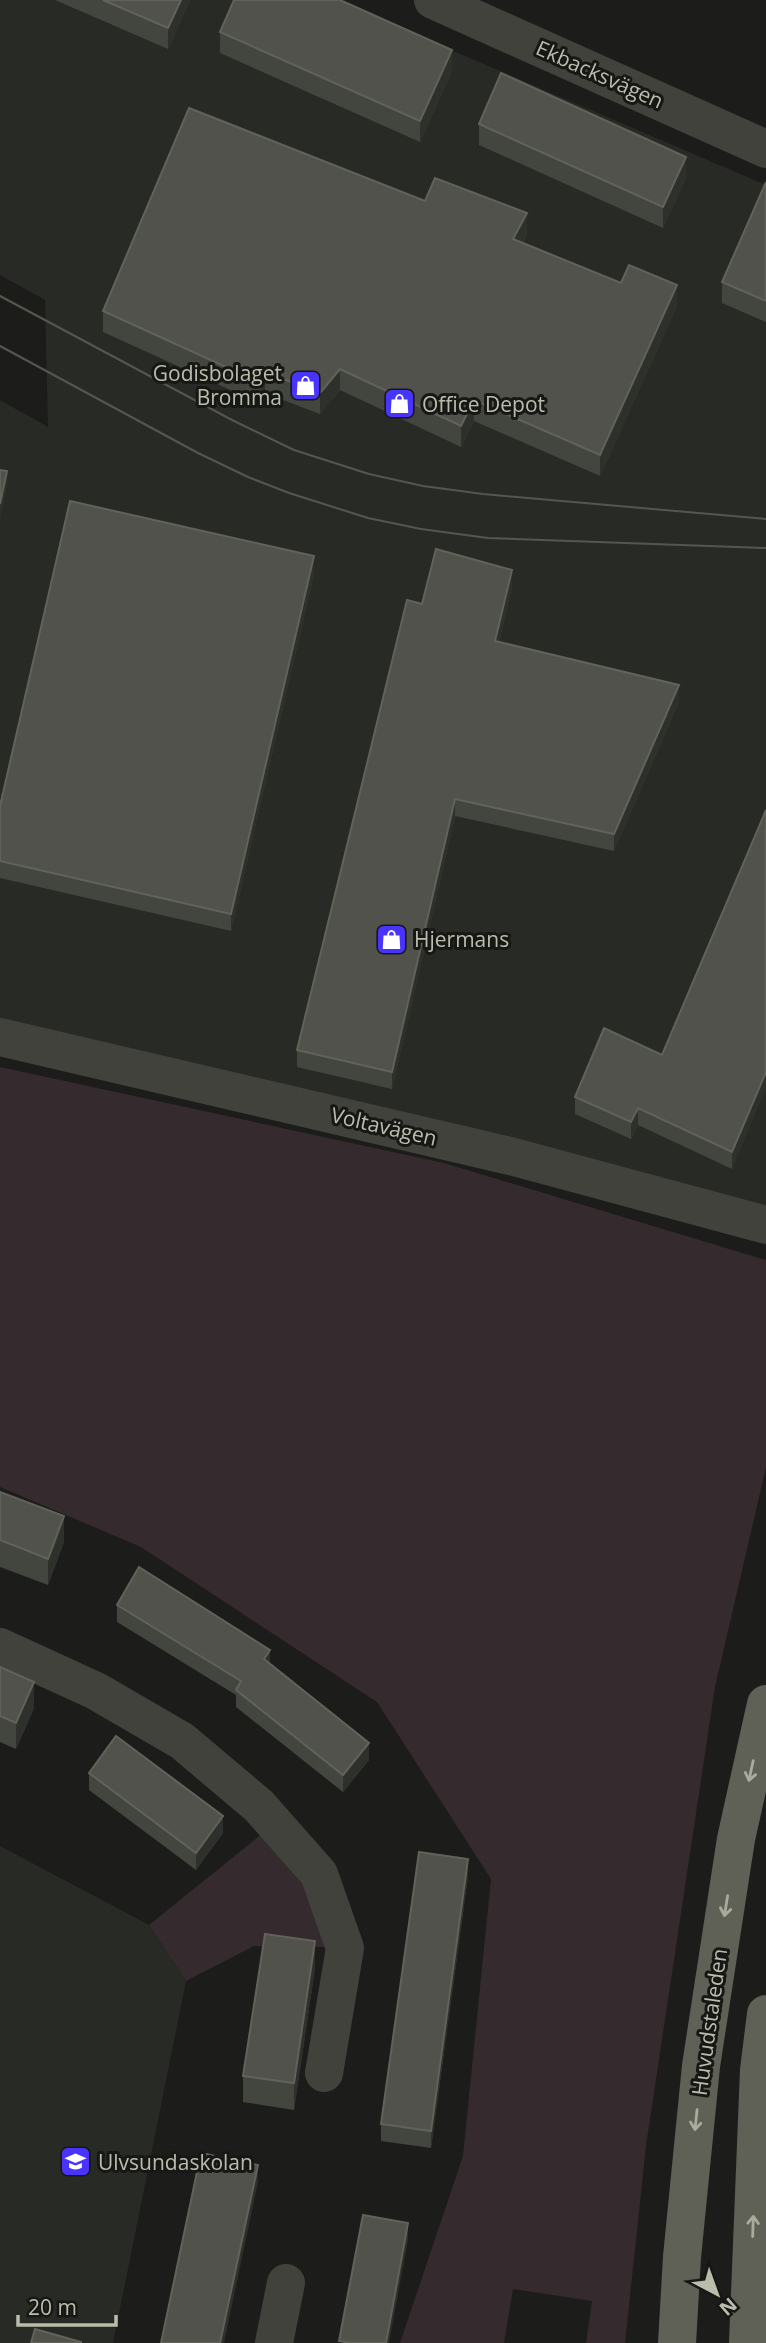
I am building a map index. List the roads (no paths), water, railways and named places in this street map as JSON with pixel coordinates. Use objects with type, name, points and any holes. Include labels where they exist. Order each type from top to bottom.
[{"type":"main road","name":"Huvudstaleden","points":[[677,2343],[682,2257],[701,2066],[736,1839],[766,1704]]},
{"type":"main road","points":[[748,2343],[759,2070],[766,2014]]},
{"type":"street","name":"Ekbacksvägen","points":[[433,0],[766,149]]},
{"type":"street","name":"Voltavägen","points":[[0,1037],[514,1157],[766,1225]]},
{"type":"street","points":[[0,1647],[96,1691],[182,1741],[260,1806],[319,1874],[345,1948],[324,2073]]},
{"type":"street","points":[[274,2343],[286,2283]]},
{"type":"tram line","points":[[0,296],[232,420],[294,450],[369,474],[423,486],[483,494],[766,519]]},
{"type":"tram line","points":[[0,346],[198,453],[248,477],[368,518],[421,529],[488,538],[766,548]]},
{"type":"place","name":"Godisbolaget Bromma","points":[[305,385]]},
{"type":"place","name":"Office Depot","points":[[399,404]]},
{"type":"place","name":"Hjermans","points":[[391,939]]},
{"type":"place","name":"Ulvsundaskolan","points":[[75,2162]]}]
